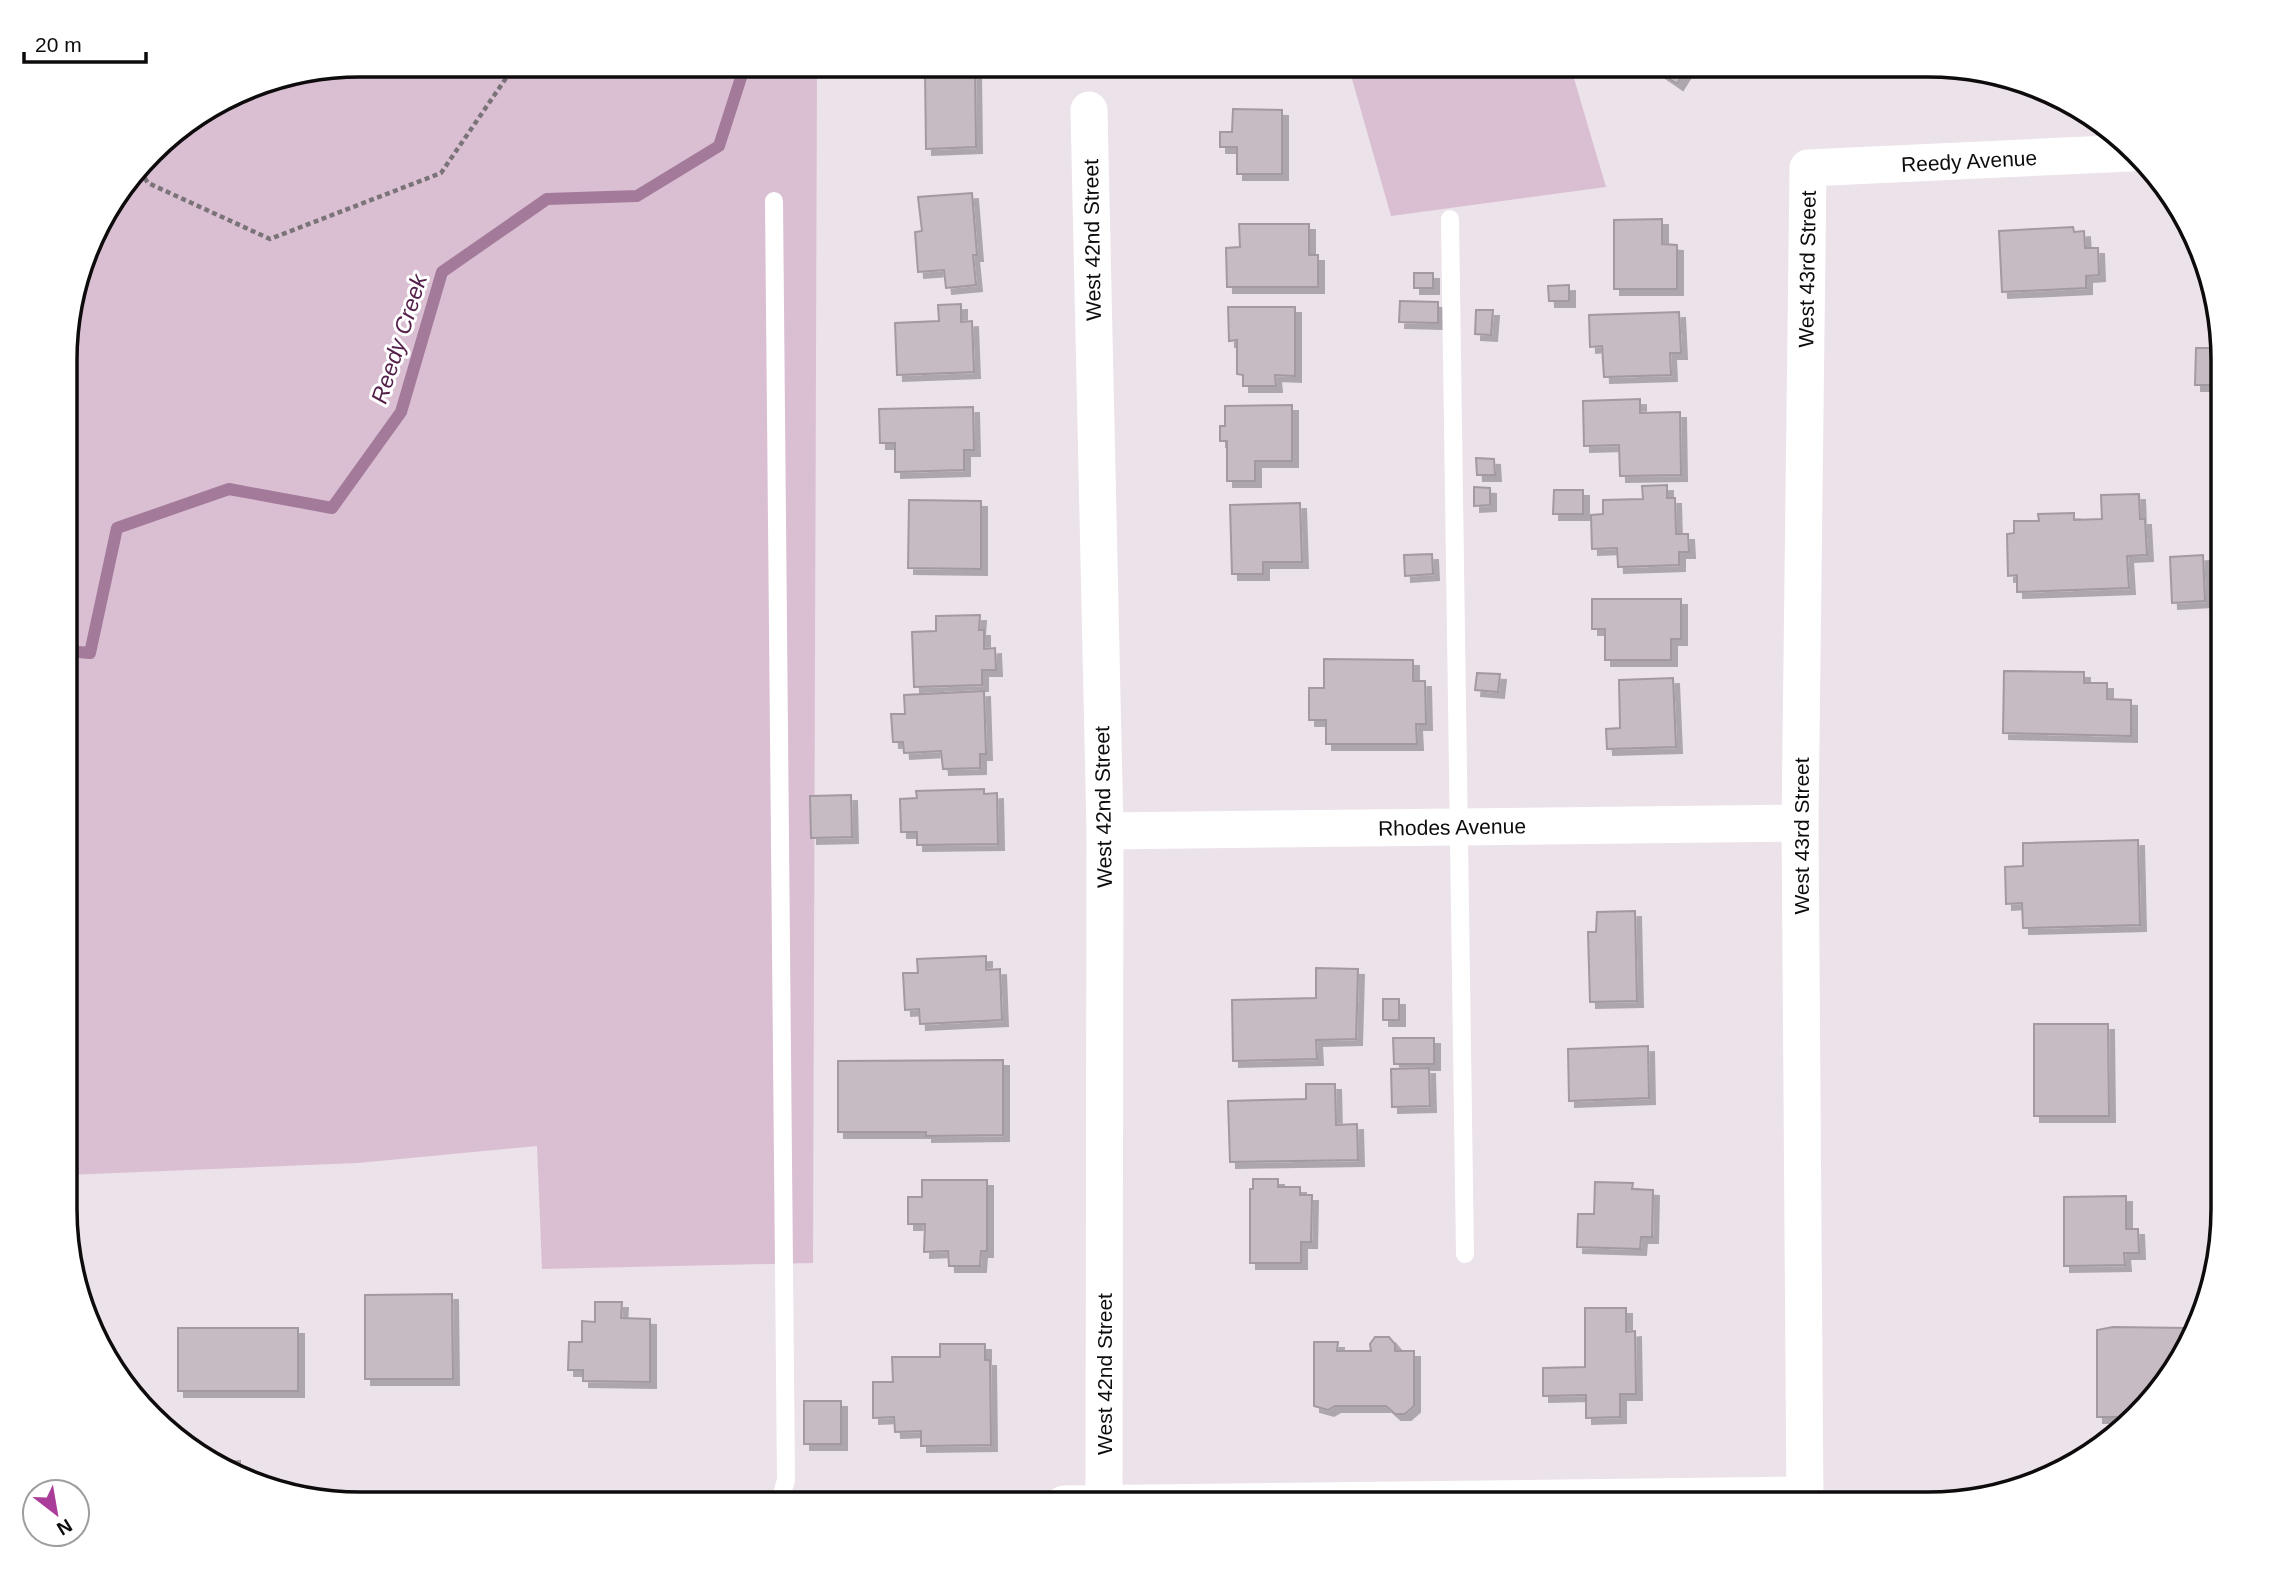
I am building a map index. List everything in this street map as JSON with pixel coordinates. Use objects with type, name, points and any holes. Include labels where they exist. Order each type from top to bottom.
[{"type":"street","name":"West 42nd Street","points":[[1089,110],[1105,831],[1104,1492]]},
{"type":"street","name":"Reedy Avenue","points":[[1808,168],[2121,153]]},
{"type":"street","name":"West 43rd Street","points":[[1805,1492],[1800,823],[1808,168]]},
{"type":"street","name":"Rhodes Avenue","points":[[1105,831],[1800,823]]},
{"type":"lane","points":[[774,201],[786,1480],[782,1492]]},
{"type":"lane","points":[[1450,219],[1465,1254]]},
{"type":"path","points":[[144,177],[148,183],[270,239],[441,173],[507,77]]},
{"type":"shaded area","points":[[360,77],[817,77],[813,1263],[542,1269],[537,1146],[358,1163],[77,1175],[77,360],[82,305],[92,269],[106,235],[147,173],[188,135],[235,106],[269,92],[305,82]]},
{"type":"shaded area","points":[[1351,77],[1574,77],[1606,187],[1391,216]]},
{"type":"building","points":[[925,77],[975,77],[976,147],[926,149]]},
{"type":"building","points":[[1667,77],[1681,77],[1677,84]]},
{"type":"building","points":[[1233,109],[1282,110],[1282,174],[1237,174],[1237,147],[1220,147],[1220,132],[1232,132]]},
{"type":"building","points":[[972,193],[977,255],[973,255],[976,285],[946,288],[944,270],[918,272],[915,232],[922,231],[918,197]]},
{"type":"building","points":[[1662,219],[1662,244],[1677,245],[1677,289],[1614,289],[1614,220]]},
{"type":"building","points":[[1239,224],[1309,224],[1309,255],[1318,255],[1318,287],[1227,287],[1226,248],[1240,247]]},
{"type":"building","points":[[2073,227],[2074,232],[2084,231],[2085,248],[2098,248],[2099,275],[2086,276],[2086,288],[2002,292],[1999,231]]},
{"type":"building","points":[[1414,273],[1433,273],[1433,288],[1414,288]]},
{"type":"building","points":[[1569,285],[1569,301],[1549,301],[1548,286]]},
{"type":"building","points":[[1400,301],[1438,302],[1438,323],[1399,322]]},
{"type":"building","points":[[961,304],[961,322],[972,321],[974,372],[897,375],[895,323],[939,321],[938,305]]},
{"type":"building","points":[[1228,307],[1295,307],[1295,376],[1275,375],[1276,386],[1243,386],[1243,375],[1237,374],[1237,340],[1229,341]]},
{"type":"building","points":[[1476,310],[1493,310],[1491,335],[1475,334]]},
{"type":"building","points":[[1679,312],[1681,353],[1670,353],[1671,375],[1604,377],[1602,346],[1590,347],[1589,315]]},
{"type":"building","points":[[2196,348],[2210,348],[2211,385],[2195,385]]},
{"type":"building","points":[[1640,399],[1640,413],[1680,412],[1681,475],[1620,476],[1619,445],[1584,446],[1583,401]]},
{"type":"building","points":[[1292,405],[1292,461],[1255,461],[1255,481],[1227,481],[1227,441],[1220,441],[1220,426],[1225,426],[1225,406]]},
{"type":"building","points":[[973,407],[974,450],[964,450],[964,470],[895,472],[895,443],[880,443],[879,409]]},
{"type":"building","points":[[1476,458],[1494,459],[1495,475],[1477,475]]},
{"type":"building","points":[[1667,485],[1667,498],[1675,498],[1676,534],[1688,534],[1689,552],[1679,552],[1679,565],[1618,567],[1617,548],[1592,549],[1591,515],[1603,514],[1603,500],[1643,499],[1642,486]]},
{"type":"building","points":[[1474,487],[1490,488],[1490,505],[1474,506]]},
{"type":"building","points":[[1554,490],[1583,490],[1583,514],[1553,514]]},
{"type":"building","points":[[2139,494],[2140,519],[2145,519],[2147,555],[2127,556],[2129,588],[2017,592],[2017,575],[2008,576],[2007,534],[2014,533],[2014,521],[2039,521],[2038,514],[2074,513],[2074,520],[2102,519],[2101,495]]},
{"type":"building","points":[[909,500],[981,501],[981,569],[908,568]]},
{"type":"building","points":[[1300,503],[1302,562],[1263,562],[1263,574],[1232,574],[1230,505]]},
{"type":"building","points":[[1432,554],[1433,574],[1405,576],[1404,555]]},
{"type":"building","points":[[2203,555],[2205,601],[2172,603],[2170,557]]},
{"type":"building","points":[[1592,599],[1681,599],[1681,639],[1671,639],[1671,660],[1605,660],[1605,629],[1592,629]]},
{"type":"building","points":[[980,615],[979,630],[984,630],[984,649],[995,648],[996,670],[982,670],[982,685],[914,687],[912,632],[936,631],[936,616]]},
{"type":"building","points":[[1324,659],[1413,660],[1413,681],[1425,681],[1426,724],[1416,724],[1417,744],[1326,744],[1326,720],[1309,720],[1309,688],[1324,688]]},
{"type":"building","points":[[2004,671],[2084,672],[2084,683],[2107,683],[2107,699],[2131,700],[2131,736],[2003,733]]},
{"type":"building","points":[[1477,673],[1500,674],[1498,692],[1475,690]]},
{"type":"building","points":[[1673,678],[1676,747],[1607,749],[1606,729],[1620,728],[1619,680]]},
{"type":"building","points":[[984,691],[986,754],[980,754],[980,768],[943,769],[941,751],[904,753],[903,742],[893,742],[891,714],[905,714],[904,695]]},
{"type":"building","points":[[984,789],[984,794],[997,793],[998,844],[917,845],[917,832],[901,832],[900,799],[917,798],[916,791]]},
{"type":"building","points":[[851,795],[852,837],[811,838],[810,796]]},
{"type":"building","points":[[2138,840],[2140,925],[2023,928],[2022,903],[2006,904],[2005,867],[2023,866],[2023,843]]},
{"type":"building","points":[[1635,911],[1637,1001],[1590,1002],[1588,932],[1596,932],[1597,912]]},
{"type":"building","points":[[986,956],[986,970],[1000,969],[1002,1020],[920,1024],[919,1009],[905,1010],[903,973],[918,973],[917,959]]},
{"type":"building","points":[[1316,968],[1358,969],[1356,1039],[1316,1040],[1317,1059],[1233,1061],[1232,1000],[1316,998]]},
{"type":"building","points":[[1383,999],[1399,999],[1399,1020],[1383,1020]]},
{"type":"building","points":[[2034,1024],[2108,1024],[2109,1116],[2034,1116]]},
{"type":"building","points":[[1393,1038],[1434,1038],[1434,1064],[1394,1064]]},
{"type":"building","points":[[1648,1046],[1649,1098],[1569,1101],[1568,1049]]},
{"type":"building","points":[[1003,1060],[1003,1135],[926,1136],[926,1132],[838,1132],[838,1061]]},
{"type":"building","points":[[1429,1068],[1430,1106],[1392,1107],[1391,1069]]},
{"type":"building","points":[[1306,1084],[1335,1084],[1336,1125],[1357,1124],[1358,1160],[1230,1162],[1228,1101],[1306,1099]]},
{"type":"building","points":[[1253,1179],[1278,1179],[1278,1187],[1300,1187],[1300,1195],[1312,1195],[1311,1242],[1301,1242],[1301,1263],[1250,1263],[1250,1189],[1253,1189]]},
{"type":"building","points":[[922,1180],[987,1180],[987,1251],[981,1251],[980,1266],[949,1266],[948,1251],[924,1252],[925,1224],[908,1224],[908,1197],[922,1197]]},
{"type":"building","points":[[1595,1182],[1633,1183],[1632,1189],[1653,1190],[1652,1237],[1641,1237],[1640,1249],[1577,1247],[1578,1214],[1594,1214]]},
{"type":"building","points":[[2126,1196],[2126,1229],[2138,1229],[2139,1253],[2124,1253],[2125,1265],[2064,1266],[2064,1197]]},
{"type":"building","points":[[452,1294],[453,1379],[365,1379],[365,1295]]},
{"type":"building","points":[[595,1302],[622,1302],[621,1318],[650,1319],[650,1382],[583,1381],[583,1370],[568,1370],[569,1342],[582,1342],[582,1321],[595,1322]]},
{"type":"building","points":[[1585,1308],[1626,1308],[1626,1332],[1635,1331],[1636,1394],[1620,1394],[1620,1417],[1586,1418],[1586,1395],[1543,1396],[1543,1368],[1585,1367]]},
{"type":"building","points":[[2113,1327],[2184,1328],[2153,1381],[2120,1417],[2097,1417],[2097,1330]]},
{"type":"building","points":[[178,1328],[298,1328],[298,1391],[178,1391]]},
{"type":"building","points":[[1375,1337],[1389,1337],[1395,1344],[1395,1351],[1414,1351],[1414,1406],[1405,1414],[1395,1414],[1386,1406],[1335,1406],[1328,1410],[1314,1406],[1314,1342],[1338,1342],[1337,1351],[1371,1351],[1370,1344]]},
{"type":"building","points":[[940,1344],[985,1344],[985,1360],[990,1360],[991,1445],[921,1446],[921,1431],[895,1432],[894,1417],[873,1418],[873,1382],[893,1382],[892,1357],[940,1357]]},
{"type":"building","points":[[804,1401],[841,1401],[841,1444],[804,1444]]},
{"type":"waterway","name":"Reedy Creek","points":[[77,652],[90,653],[117,528],[229,489],[332,508],[401,412],[442,272],[547,199],[637,196],[719,146],[741,77]]}]
